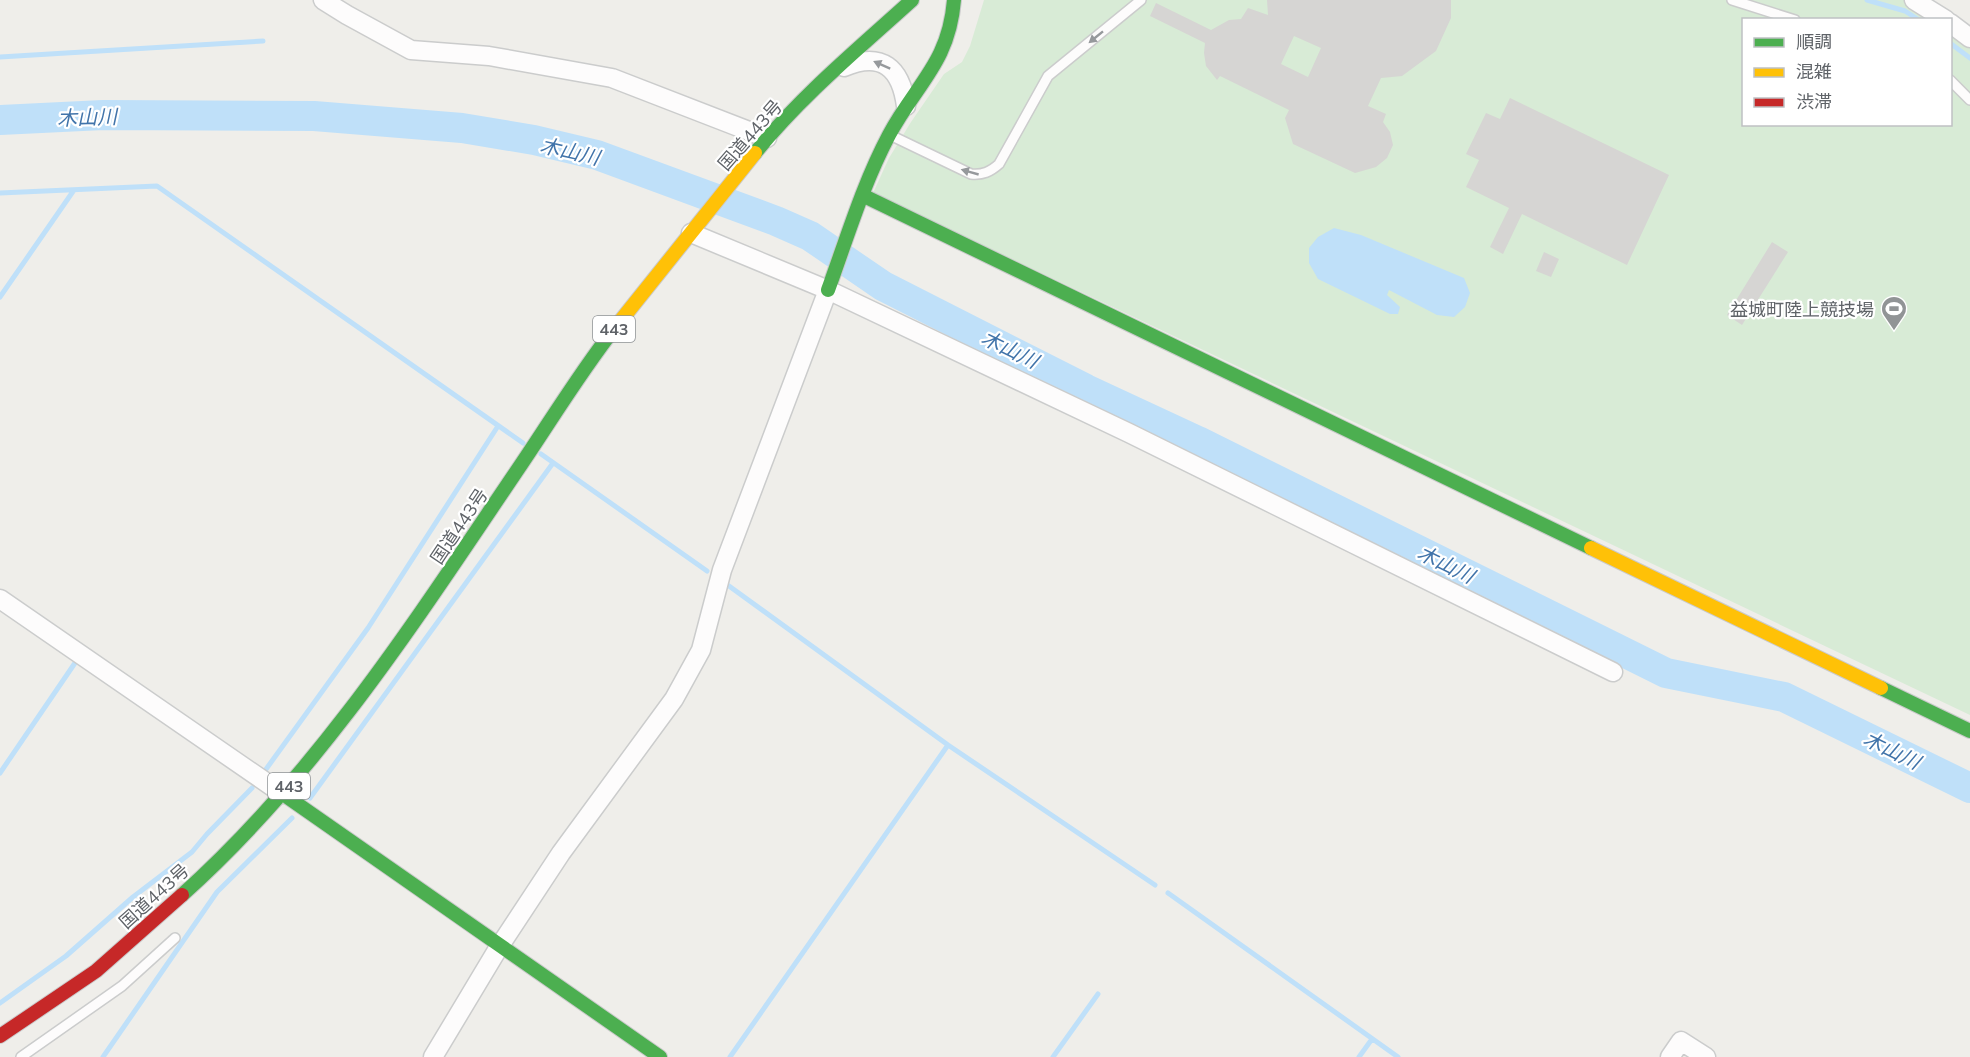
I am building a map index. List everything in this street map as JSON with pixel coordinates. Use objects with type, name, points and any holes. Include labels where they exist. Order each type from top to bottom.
[{"type":"main road","name":"国道443号","points":[[0,1036],[96,971],[132,959],[283,794],[382,668],[605,341],[764,143],[833,72],[912,0]]},
{"type":"main road","points":[[828,290],[860,200],[890,134],[935,64],[948,38],[954,0]]},
{"type":"main road","points":[[860,200],[1970,731]]},
{"type":"main road","points":[[283,794],[660,1057]]},
{"type":"street","points":[[323,0],[411,50],[489,56],[612,78],[764,143]]},
{"type":"street","points":[[1914,0],[1943,18]]},
{"type":"street","points":[[1952,24],[1970,38]]},
{"type":"street","points":[[833,72],[854,63],[873,60],[885,64],[897,75],[904,89],[906,106]]},
{"type":"street","points":[[691,233],[828,290],[1129,433],[1613,672]]},
{"type":"street","points":[[433,1057],[500,946],[561,853],[674,699],[701,650],[722,570],[828,290]]},
{"type":"street","points":[[0,599],[283,794]]},
{"type":"street","points":[[1670,1057],[1681,1041],[1706,1057]]},
{"type":"lane","points":[[890,134],[971,174],[990,171],[999,164],[1048,76],[1142,0]]},
{"type":"lane","points":[[1732,0],[1789,18]]},
{"type":"lane","points":[[1952,82],[1970,100]]},
{"type":"lane","points":[[21,1057],[57,1034],[132,959],[175,938]]},
{"type":"green space","points":[[984,0],[1905,0],[1934,18],[1742,18],[1742,126],[1952,126],[1952,30],[1970,45],[1970,715],[873,193],[889,158],[911,122],[944,74],[962,62],[970,46]]},
{"type":"water","points":[[1334,228],[1361,235],[1464,278],[1470,293],[1465,307],[1454,317],[1437,315],[1389,290],[1387,295],[1400,307],[1398,314],[1390,314],[1318,279],[1309,263],[1309,248],[1318,237]]},
{"type":"building","points":[[1267,0],[1451,0],[1451,18],[1436,51],[1402,76],[1381,78],[1368,106],[1386,114],[1383,122],[1390,132],[1393,145],[1387,158],[1376,167],[1355,173],[1293,144],[1285,118],[1289,110],[1220,76],[1217,80],[1206,66],[1205,43],[1150,16],[1156,3],[1211,30],[1229,20],[1241,19],[1248,8],[1268,15]],"holes":[[[1294,36],[1321,48],[1308,77],[1281,64]]]},
{"type":"building","points":[[1510,98],[1669,175],[1627,265],[1522,214],[1503,254],[1490,247],[1509,208],[1466,187],[1479,160],[1466,154],[1486,113],[1500,119]]},
{"type":"building","points":[[1772,242],[1788,252],[1742,325],[1727,315]]},
{"type":"building","points":[[1544,252],[1559,259],[1551,277],[1536,271]]},
{"type":"waterway","points":[[1867,0],[1905,11],[1916,18]]},
{"type":"waterway","points":[[0,57],[263,41]]},
{"type":"waterway","points":[[1952,44],[1970,58]]},
{"type":"waterway","name":"木山川","points":[[0,120],[103,115],[314,116],[462,128],[534,140],[597,155],[776,221],[810,236],[883,286],[1086,389],[1198,441],[1666,673],[1784,697],[1970,788]]},
{"type":"waterway","points":[[0,193],[157,186],[523,443]]},
{"type":"waterway","points":[[0,297],[74,190]]},
{"type":"waterway","points":[[264,772],[368,628],[498,426]]},
{"type":"waterway","points":[[541,454],[707,571]]},
{"type":"waterway","points":[[310,798],[553,463]]},
{"type":"waterway","points":[[729,586],[948,745],[1155,885]]},
{"type":"waterway","points":[[0,773],[77,660]]},
{"type":"waterway","points":[[730,1057],[948,745]]},
{"type":"waterway","points":[[0,1003],[66,956],[133,897],[192,852],[252,788]]},
{"type":"waterway","points":[[103,1057],[217,892],[292,818]]},
{"type":"waterway","points":[[1168,893],[1398,1057]]},
{"type":"waterway","points":[[1053,1057],[1098,994]]},
{"type":"waterway","points":[[1359,1057],[1372,1039]]},
{"type":"traffic: fast","points":[[755,153],[810,93],[912,0]]},
{"type":"traffic: fast","points":[[828,290],[871,173],[899,117],[930,72],[946,40],[954,0]]},
{"type":"traffic: fast","points":[[862,195],[1591,548]]},
{"type":"traffic: fast","points":[[182,895],[231,849],[276,800],[361,696],[614,329]]},
{"type":"traffic: fast","points":[[1881,688],[1970,731]]},
{"type":"traffic: fast","points":[[283,794],[660,1057]]},
{"type":"traffic: slow","points":[[614,329],[755,153]]},
{"type":"traffic: slow","points":[[1591,548],[1881,688]]},
{"type":"traffic: jam","points":[[0,1036],[96,971],[182,895]]},
{"type":"place","name":"益城町陸上競技場","points":[[1894,332]]}]
